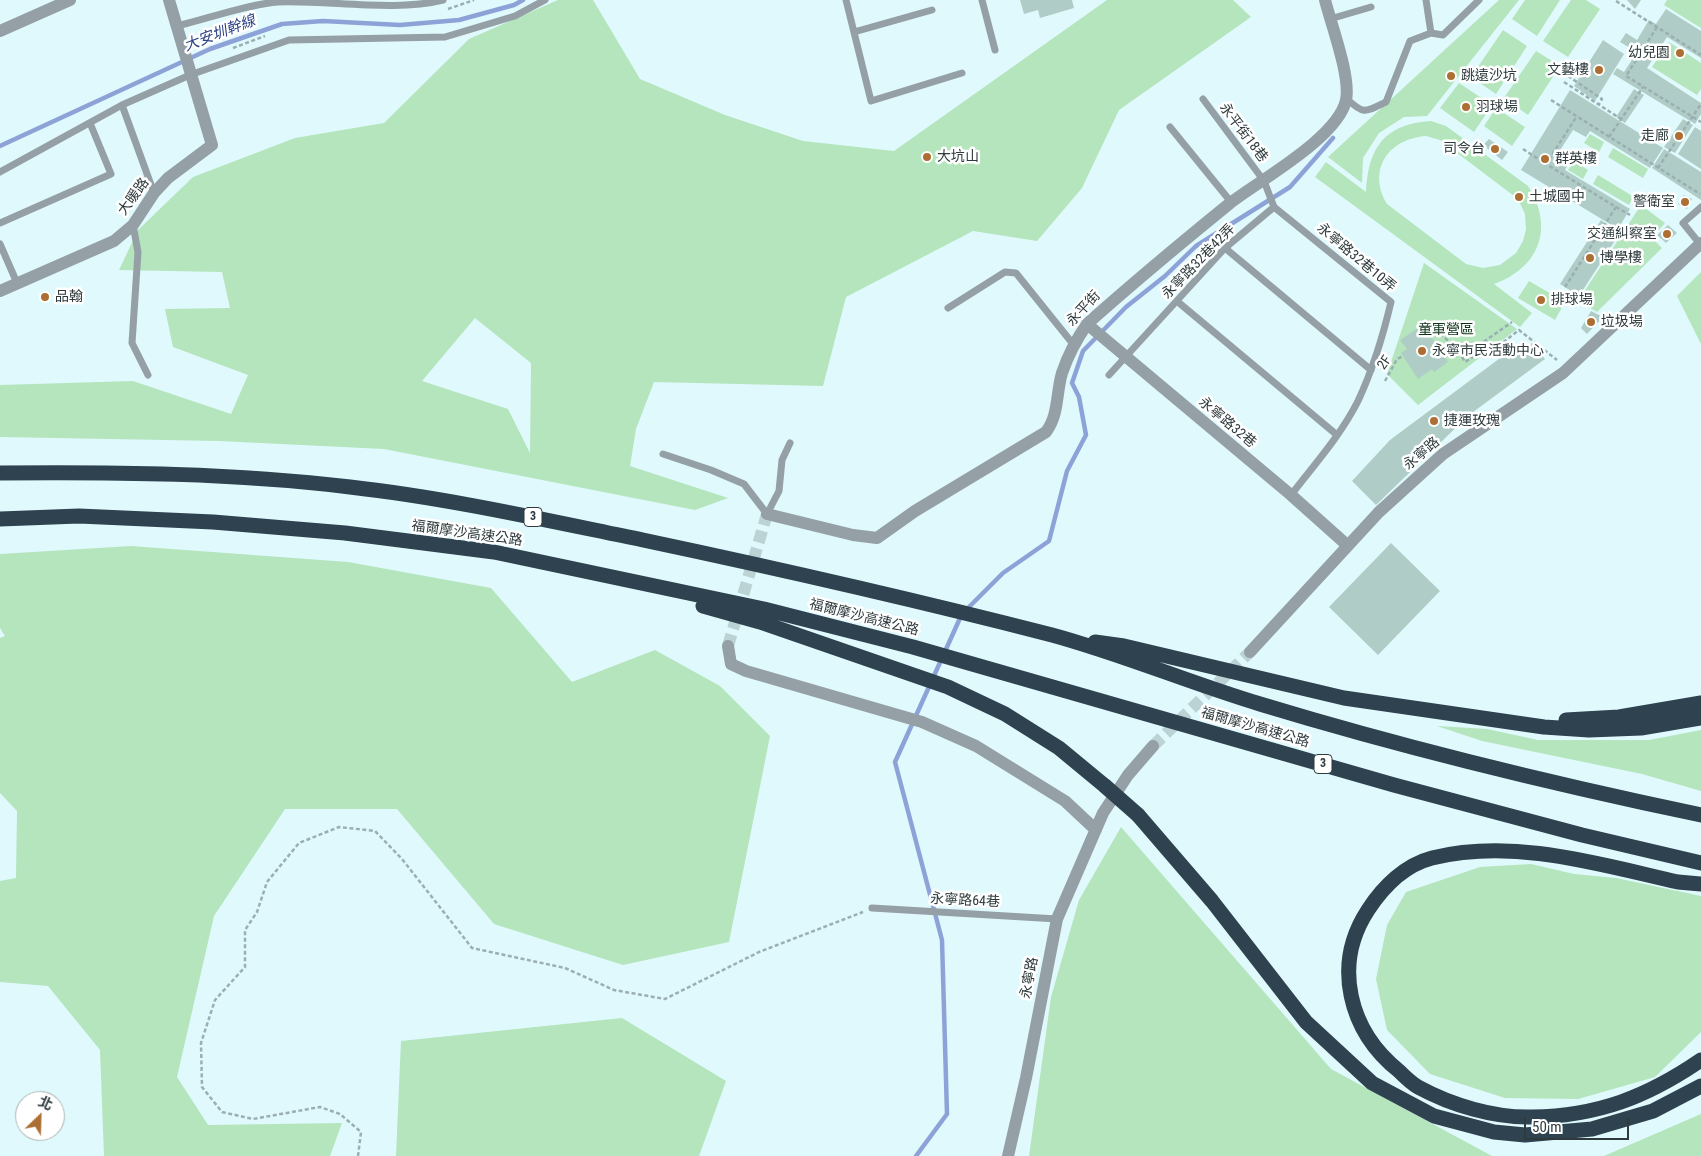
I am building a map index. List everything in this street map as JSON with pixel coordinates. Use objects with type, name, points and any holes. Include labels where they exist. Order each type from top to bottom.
[{"type":"highway","name":"福爾摩沙高速公路","points":[[0,473],[90,472],[228,476],[350,487],[497,509],[779,568],[1056,636],[1256,703],[1407,746],[1615,797],[1701,815]]},
{"type":"highway","name":"福爾摩沙高速公路","points":[[0,519],[80,516],[213,522],[345,533],[494,552],[764,610],[942,655],[1404,787],[1582,835],[1701,863]]},
{"type":"highway","points":[[494,552],[760,622],[931,681],[1005,714],[1059,748],[1138,815],[1212,901],[1306,1022],[1372,1082],[1434,1116],[1494,1132],[1525,1135],[1592,1129],[1653,1110],[1701,1086]]},
{"type":"highway","points":[[1056,636],[1124,646],[1344,698],[1544,727],[1589,730],[1641,728],[1701,718]]},
{"type":"highway","points":[[1506,721],[1619,717],[1701,703]]},
{"type":"highway","points":[[1701,884],[1678,882],[1537,852],[1476,851],[1430,859],[1400,874],[1375,900],[1357,927],[1348,961],[1350,996],[1363,1032],[1383,1058],[1416,1086],[1447,1100],[1474,1108],[1492,1113],[1531,1117],[1580,1113],[1626,1102],[1679,1075],[1701,1060]]},
{"type":"street","points":[[0,31],[70,0]]},
{"type":"street","points":[[169,0],[189,71]]},
{"type":"street","points":[[1325,0],[1344,69],[1347,99]]},
{"type":"street","name":"大暖路","points":[[0,291],[114,242],[133,225],[154,193],[168,178],[212,145],[189,71]]},
{"type":"street","name":"永平街","points":[[766,514],[853,535],[877,538],[915,511],[1046,432],[1053,423],[1062,374],[1073,344],[1087,324],[1231,202],[1297,157],[1341,113],[1347,99]]},
{"type":"street","name":"永寧路","points":[[1250,652],[1378,512],[1443,454],[1568,368],[1700,244]]},
{"type":"street","name":"永寧路32巷","points":[[1087,324],[1291,495],[1346,545]]},
{"type":"street","points":[[728,646],[731,664],[746,671],[922,722],[976,746],[1065,801],[1096,830]]},
{"type":"street","name":"永寧路","points":[[1008,1156],[1026,1078],[1057,919],[1073,878],[1103,813],[1128,775],[1153,746]]},
{"type":"lane","points":[[177,26],[276,2],[319,0],[394,4],[443,0]]},
{"type":"lane","points":[[0,172],[189,71],[289,40],[445,37],[515,16],[545,0]]},
{"type":"lane","points":[[846,0],[871,101],[962,73]]},
{"type":"lane","points":[[982,0],[995,50]]},
{"type":"lane","points":[[1426,0],[1430,33]]},
{"type":"lane","points":[[1347,99],[1359,111],[1366,111],[1386,102],[1410,41],[1430,33],[1443,36],[1478,0]]},
{"type":"lane","points":[[1330,18],[1371,6]]},
{"type":"lane","points":[[854,32],[932,10]]},
{"type":"lane","name":"永平街18巷","points":[[1202,99],[1264,181]]},
{"type":"lane","points":[[122,106],[154,193]]},
{"type":"lane","points":[[0,223],[111,174],[90,123]]},
{"type":"lane","points":[[1170,127],[1231,202]]},
{"type":"lane","points":[[1264,181],[1274,207]]},
{"type":"lane","points":[[1700,244],[1683,223],[1701,206]]},
{"type":"lane","name":"永寧路32巷42弄","points":[[1109,375],[1226,248],[1274,207]]},
{"type":"lane","name":"永寧路32巷10弄","points":[[1274,207],[1391,302],[1382,342],[1358,402],[1337,435],[1291,495]]},
{"type":"lane","points":[[133,225],[138,252],[132,343],[148,375]]},
{"type":"lane","points":[[0,244],[16,283]]},
{"type":"lane","points":[[1226,248],[1370,370]]},
{"type":"lane","points":[[948,308],[1004,272],[1016,273],[1073,344]]},
{"type":"lane","points":[[1178,302],[1337,435]]},
{"type":"lane","points":[[663,454],[712,470],[744,484],[766,514],[779,490],[782,460],[790,443]]},
{"type":"lane","name":"永寧路64巷","points":[[872,908],[1057,919]]},
{"type":"path","points":[[1616,1],[1701,55]]},
{"type":"path","points":[[1657,27],[1626,76],[1701,122]]},
{"type":"path","points":[[1568,76],[1602,99],[1599,104]]},
{"type":"path","points":[[1564,82],[1621,119]]},
{"type":"path","points":[[1609,137],[1643,87]]},
{"type":"path","points":[[1552,100],[1700,194]]},
{"type":"path","points":[[1658,168],[1701,104]]},
{"type":"path","points":[[1546,164],[1577,116]]},
{"type":"path","points":[[1523,149],[1630,215]]},
{"type":"path","points":[[1565,288],[1616,207]]},
{"type":"path","points":[[1462,357],[1512,322]]},
{"type":"path","points":[[1430,336],[1439,331],[1466,362],[1493,344],[1497,347],[1519,330],[1568,368]]},
{"type":"path","name":"2F","points":[[1385,381],[1398,359],[1403,356]]},
{"type":"path","points":[[358,1156],[361,1132],[340,1114],[320,1108],[253,1119],[222,1112],[202,1087],[201,1043],[215,1000],[245,967],[245,930],[257,912],[267,882],[299,843],[339,827],[375,831],[402,859],[472,948],[565,968],[614,990],[665,999],[759,952],[872,908]]},
{"type":"green space","points":[[558,0],[593,0],[640,79],[725,115],[803,141],[894,151],[1107,0],[1233,0],[1251,17],[1119,110],[1082,188],[1037,241],[973,231],[846,297],[823,386],[654,382],[636,429],[630,466],[728,498],[695,510],[384,449],[219,441],[0,437],[0,385],[133,381],[231,414],[248,375],[173,347],[165,309],[230,308],[222,272],[119,270],[138,230],[193,177],[295,138],[384,123],[469,39]],"holes":[[[475,318],[531,363],[530,453],[508,409],[422,381]]]},
{"type":"green space","points":[[1499,0],[1519,0],[1427,116],[1404,117],[1379,133],[1363,158],[1362,183],[1328,157]]},
{"type":"green space","points":[[1525,0],[1560,0],[1537,36],[1512,19]]},
{"type":"green space","points":[[1571,0],[1586,0],[1600,9],[1568,57],[1543,41]]},
{"type":"green space","points":[[1667,0],[1701,0],[1701,28],[1664,5]]},
{"type":"green space","points":[[1503,30],[1527,46],[1496,94],[1471,77]]},
{"type":"green space","points":[[1669,42],[1701,63],[1701,89],[1697,95],[1652,67]]},
{"type":"green space","points":[[1536,51],[1560,66],[1528,115],[1504,98]]},
{"type":"green space","name":"羽球場","points":[[1459,83],[1492,105],[1474,132],[1440,108]]},
{"type":"green space","points":[[1496,108],[1525,127],[1512,146],[1484,126]]},
{"type":"green space","points":[[1431,121],[1446,126],[1528,186],[1536,202],[1540,217],[1541,231],[1538,245],[1532,257],[1522,268],[1494,284],[1532,313],[1520,327],[1315,177],[1326,162],[1366,192],[1367,176],[1371,162],[1375,151],[1382,141],[1402,127]],"holes":[[[1426,136],[1440,140],[1518,199],[1525,214],[1526,229],[1523,241],[1516,253],[1500,265],[1483,268],[1466,264],[1387,204],[1381,191],[1379,179],[1385,158],[1401,143],[1413,138]]]},
{"type":"green space","points":[[1590,134],[1604,142],[1599,152],[1584,143]]},
{"type":"green space","points":[[1613,148],[1648,169],[1643,178],[1608,157]]},
{"type":"green space","points":[[1574,161],[1588,170],[1583,179],[1568,170]]},
{"type":"green space","points":[[1598,175],[1634,197],[1629,205],[1593,184]]},
{"type":"green space","points":[[1641,205],[1665,223],[1652,238],[1662,248],[1597,312],[1578,301]]},
{"type":"green space","name":"童軍營區","points":[[1424,263],[1517,329],[1418,405],[1387,374]]},
{"type":"green space","points":[[1701,272],[1701,344],[1677,296]]},
{"type":"green space","name":"排球場","points":[[1529,281],[1565,302],[1555,320],[1518,298]]},
{"type":"green space","points":[[131,546],[348,562],[491,588],[572,682],[655,650],[720,686],[770,736],[729,942],[623,965],[494,924],[397,809],[285,809],[214,916],[177,1077],[208,1125],[342,1123],[330,1156],[104,1156],[100,1050],[48,986],[0,982],[0,881],[16,878],[17,811],[0,793],[0,638],[5,636],[0,628],[0,554]]},
{"type":"green space","points":[[1437,726],[1487,729],[1538,740],[1649,740],[1701,730],[1701,791],[1642,774],[1482,741]]},
{"type":"green space","points":[[1121,827],[1331,1069],[1492,1156],[1029,1156],[1051,997],[1079,900]]},
{"type":"green space","points":[[1531,864],[1574,874],[1616,878],[1701,896],[1701,1032],[1655,1077],[1578,1099],[1505,1098],[1430,1074],[1387,1030],[1376,979],[1387,925],[1406,892],[1480,867]]},
{"type":"green space","points":[[622,1018],[726,1081],[699,1156],[396,1156],[401,1041]]},
{"type":"green space","points":[[1701,1114],[1701,1156],[1604,1156]]},
{"type":"building","points":[[1020,0],[1072,0],[1074,8],[1040,18],[1038,10],[1024,14]]},
{"type":"building","points":[[1627,0],[1641,0],[1635,9]]},
{"type":"building","points":[[1666,9],[1701,31],[1701,58],[1667,37],[1647,68],[1701,103],[1701,114],[1695,124],[1613,74],[1617,68],[1624,72],[1637,52],[1620,42],[1626,33],[1637,40],[1649,20],[1656,24]]},
{"type":"building","name":"文藝樓","points":[[1603,40],[1624,54],[1595,101],[1574,86]]},
{"type":"building","name":"走廊","points":[[1634,89],[1644,95],[1625,123],[1616,117]]},
{"type":"building","name":"群英樓","points":[[1570,90],[1663,148],[1650,168],[1590,131],[1586,137],[1573,130],[1557,155],[1569,163],[1565,170],[1630,209],[1618,229],[1521,170]]},
{"type":"building","name":"走廊","points":[[1683,119],[1693,125],[1675,153],[1664,147]]},
{"type":"building","points":[[1695,127],[1701,131],[1701,169],[1678,154]]},
{"type":"building","name":"司令台","points":[[1489,139],[1508,152],[1502,160],[1483,145]]},
{"type":"building","points":[[1664,149],[1701,172],[1701,200],[1652,168]]},
{"type":"building","name":"警衛室","points":[[1684,195],[1692,199],[1687,209],[1678,204]]},
{"type":"building","name":"博學樓","points":[[1601,220],[1620,233],[1579,296],[1560,284]]},
{"type":"building","name":"交通糾察室","points":[[1668,225],[1677,233],[1666,243],[1657,235]]},
{"type":"building","name":"垃圾場","points":[[1591,311],[1603,317],[1587,334],[1581,328]]},
{"type":"building","name":"永寧市民活動中心","points":[[1423,325],[1448,362],[1434,372],[1432,369],[1418,379],[1401,353],[1407,349],[1400,340]]},
{"type":"building","name":"捷運玫瑰","points":[[1523,341],[1528,346],[1532,343],[1545,359],[1469,415],[1376,505],[1352,481],[1390,440]]},
{"type":"building","points":[[1391,543],[1440,591],[1378,655],[1329,607]]},
{"type":"waterway","name":"大安圳幹線","points":[[0,146],[210,49],[282,24],[323,21],[400,25],[459,20],[514,5],[523,0]]},
{"type":"waterway","points":[[966,610],[1003,573],[1049,541],[1067,471],[1086,435],[1079,397],[1072,383],[1083,351],[1126,307],[1165,276],[1196,246],[1290,187],[1333,138]]},
{"type":"waterway","points":[[916,1156],[947,1114],[942,940],[895,762],[961,616]]},
{"type":"tunnel","points":[[728,646],[767,514]]},
{"type":"tunnel","points":[[1153,746],[1250,652]]},
{"type":"place","name":"幼兒園","points":[[1680,53]]},
{"type":"place","name":"文藝樓","points":[[1599,70]]},
{"type":"place","name":"跳遠沙坑","points":[[1451,76]]},
{"type":"place","name":"羽球場","points":[[1466,107]]},
{"type":"place","name":"走廊","points":[[1679,136]]},
{"type":"place","name":"司令台","points":[[1495,149]]},
{"type":"place","name":"大坑山","points":[[927,157]]},
{"type":"place","name":"群英樓","points":[[1545,159]]},
{"type":"place","name":"土城國中","points":[[1519,197]]},
{"type":"place","name":"警衛室","points":[[1685,202]]},
{"type":"place","name":"交通糾察室","points":[[1667,234]]},
{"type":"place","name":"博學樓","points":[[1590,258]]},
{"type":"place","name":"品翰","points":[[45,297]]},
{"type":"place","name":"排球場","points":[[1541,300]]},
{"type":"place","name":"垃圾場","points":[[1591,322]]},
{"type":"place","name":"永寧市民活動中心","points":[[1422,351]]},
{"type":"place","name":"捷運玫瑰","points":[[1434,421]]}]
